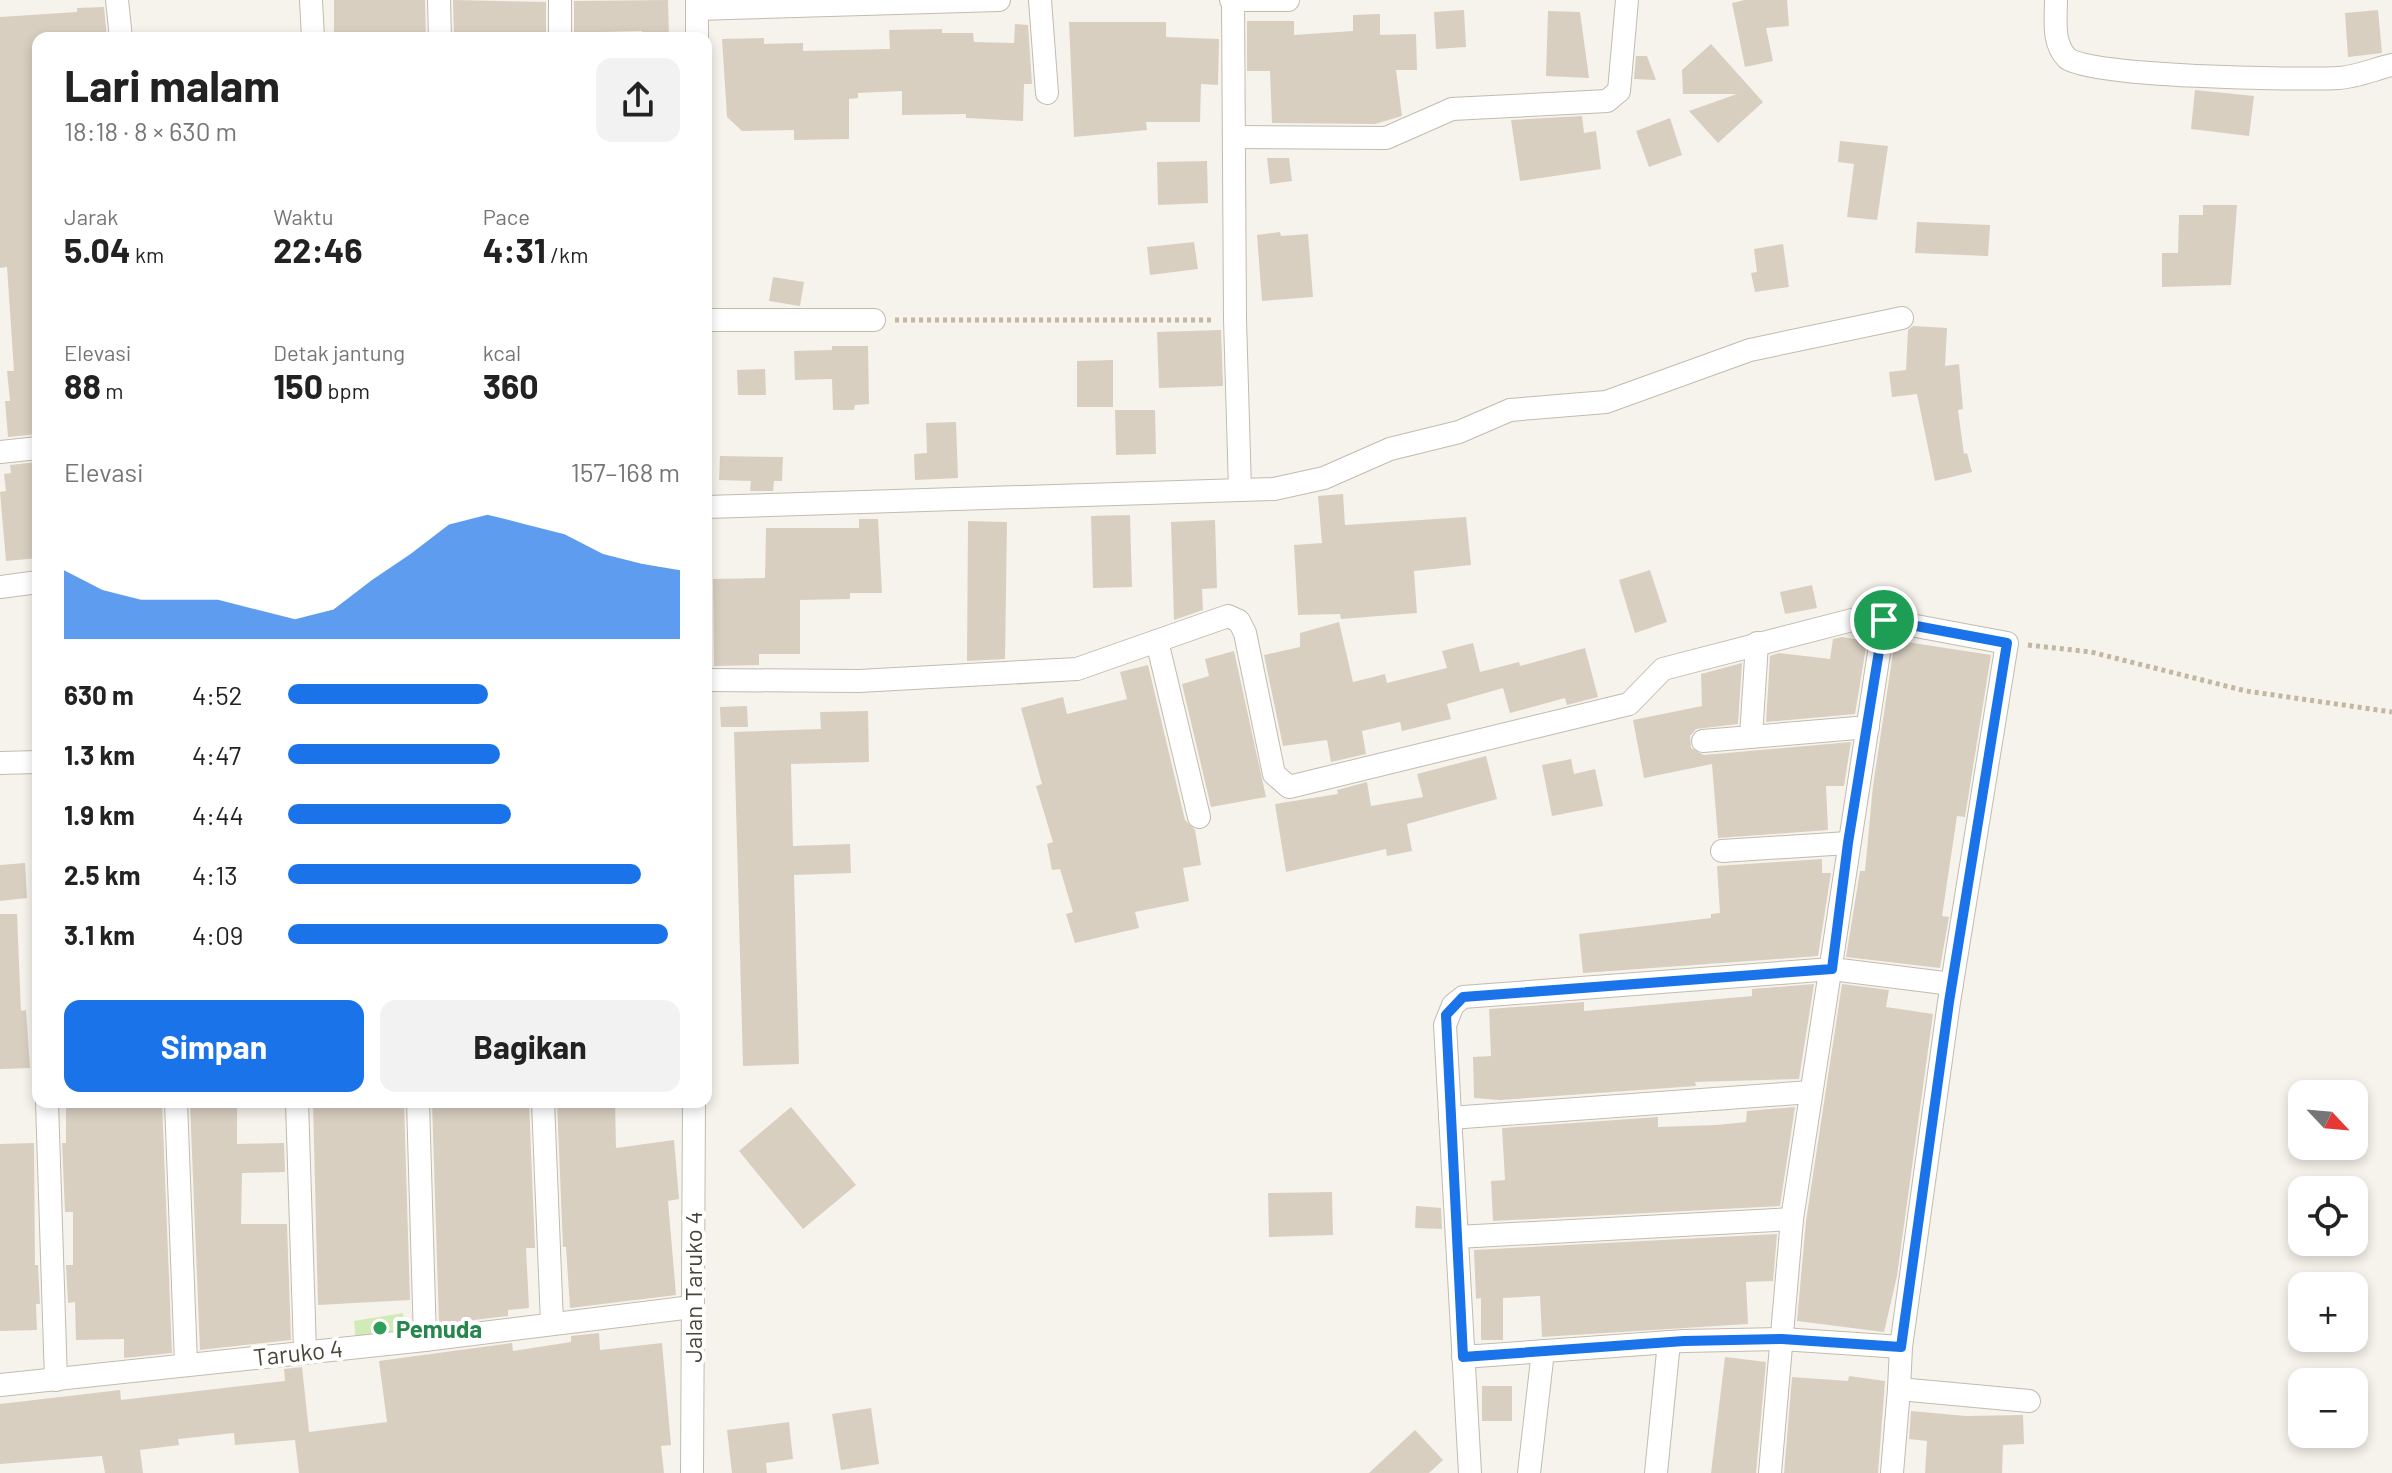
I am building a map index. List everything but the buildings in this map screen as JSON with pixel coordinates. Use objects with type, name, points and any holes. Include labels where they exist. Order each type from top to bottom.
[{"type":"street","points":[[117,0],[120,32]]},
{"type":"street","points":[[311,0],[313,32]]},
{"type":"street","points":[[439,0],[440,32]]},
{"type":"street","points":[[560,0],[560,32]]},
{"type":"street","points":[[697,32],[697,4],[999,0]]},
{"type":"street","points":[[1040,0],[1047,93]]},
{"type":"street","points":[[1240,490],[1232,0],[1288,0]]},
{"type":"street","points":[[1234,137],[1386,138],[1452,109],[1607,101],[1619,91],[1627,0]]},
{"type":"street","points":[[2056,0],[2056,42],[2066,57],[2076,64],[2121,71],[2341,78],[2392,65]]},
{"type":"street","points":[[712,507],[1274,489],[1324,478],[1390,449],[1459,432],[1510,410],[1606,402],[1750,350],[1902,318]]},
{"type":"street","points":[[712,320],[874,320]]},
{"type":"street","points":[[0,452],[32,449]]},
{"type":"street","points":[[0,587],[32,583]]},
{"type":"street","points":[[712,680],[859,681],[998,676],[1077,669],[1221,616],[1239,621],[1245,633],[1274,774],[1289,787],[1629,704],[1663,669],[1856,619],[1884,620],[2007,643],[1952,984],[1901,1347],[1892,1473]]},
{"type":"street","points":[[1770,1473],[1792,1219],[1884,620]]},
{"type":"street","points":[[1157,641],[1199,817]]},
{"type":"street","points":[[1751,737],[1757,643]]},
{"type":"street","points":[[1703,741],[1868,727]]},
{"type":"street","points":[[0,763],[32,762]]},
{"type":"street","points":[[1722,851],[1848,843]]},
{"type":"street","points":[[1470,1473],[1445,1025],[1453,1005],[1463,997],[1832,969],[1952,984]]},
{"type":"street","points":[[1450,1118],[1811,1092]]},
{"type":"street","points":[[47,1108],[56,1380]]},
{"type":"street","points":[[176,1108],[186,1363]]},
{"type":"street","points":[[297,1108],[305,1351]]},
{"type":"street","points":[[418,1108],[425,1340]]},
{"type":"street","points":[[543,1108],[552,1323]]},
{"type":"street","name":"Jalan Taruko 4","points":[[692,1473],[694,1108]]},
{"type":"street","points":[[1457,1237],[1792,1219]]},
{"type":"street","name":"Taruko 4","points":[[0,1385],[425,1340],[692,1307]]},
{"type":"street","points":[[1463,1357],[1669,1342],[1782,1339],[1901,1347]]},
{"type":"street","points":[[1656,1473],[1669,1342]]},
{"type":"street","points":[[1529,1473],[1543,1351]]},
{"type":"street","points":[[1899,1389],[2029,1401]]},
{"type":"path","points":[[874,320],[1235,319]]},
{"type":"path","points":[[2007,643],[2091,652],[2246,691],[2392,712]]},
{"type":"green space","name":"Pemuda","points":[[403,1313],[405,1334],[356,1342],[354,1321]]},
{"type":"place","name":"Pemuda","points":[[380,1328]]},
{"type":"route","points":[[1884,620],[2007,643],[1949,1002],[1901,1347],[1782,1339],[1684,1341],[1463,1357],[1446,1015],[1463,997],[1832,969],[1848,843],[1884,620]]}]
